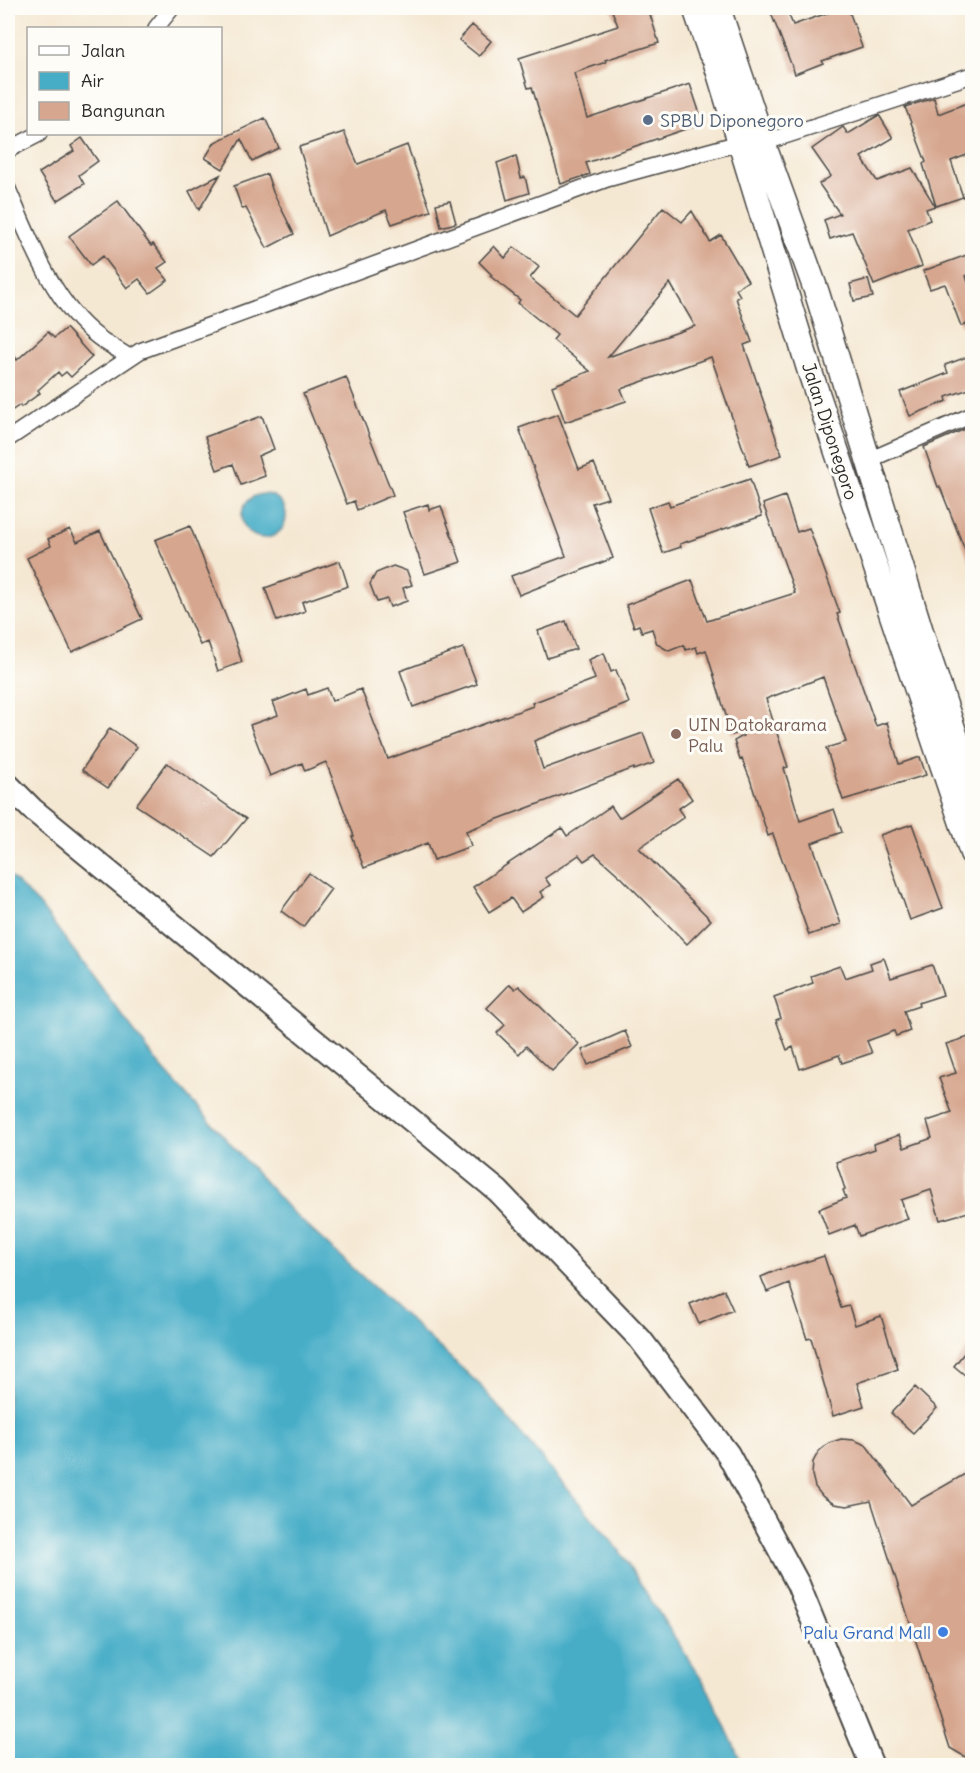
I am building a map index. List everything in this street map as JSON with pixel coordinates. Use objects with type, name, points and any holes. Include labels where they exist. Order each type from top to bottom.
[{"type":"highway","name":"Jalan Diponegoro","points":[[695,8],[710,52],[817,293],[927,651],[972,785]]},
{"type":"highway","name":"Jalan Diponegoro","points":[[718,8],[810,372],[972,854]]},
{"type":"highway","points":[[810,372],[836,360]]},
{"type":"main road","points":[[8,785],[32,809],[498,1191],[640,1339],[728,1455],[798,1584],[872,1766]]},
{"type":"street","points":[[157,27],[172,8]]},
{"type":"street","points":[[8,439],[140,351],[607,179],[751,143],[972,75]]},
{"type":"street","points":[[8,150],[37,135]]},
{"type":"street","points":[[8,189],[38,258],[69,308],[99,338],[129,357]]},
{"type":"street","points":[[869,460],[972,415]]},
{"type":"water","points":[[264,494],[279,501],[286,516],[279,531],[264,538],[249,531],[242,516],[249,501]]},
{"type":"water","points":[[8,874],[39,904],[160,1066],[292,1212],[479,1384],[619,1550],[709,1691],[743,1765],[8,1765]]},
{"type":"building","points":[[611,8],[648,8],[659,43],[605,60],[606,62],[574,73],[587,118],[690,84],[703,123],[586,163],[590,174],[561,184],[532,87],[528,88],[519,58],[618,26]]},
{"type":"building","points":[[769,8],[786,8],[793,25],[848,8],[862,47],[822,61],[823,63],[795,74]]},
{"type":"building","points":[[472,25],[491,41],[479,56],[459,40]]},
{"type":"building","points":[[934,98],[938,114],[972,101],[972,153],[951,161],[963,197],[936,206],[923,164],[926,162],[905,107]]},
{"type":"building","points":[[879,115],[893,138],[861,157],[877,181],[912,168],[935,206],[926,209],[930,220],[908,229],[922,266],[874,285],[852,232],[830,239],[824,220],[840,214],[819,184],[831,176],[812,149],[843,127],[848,134]]},
{"type":"building","points":[[265,118],[279,148],[252,161],[241,139],[223,169],[205,158],[215,142]]},
{"type":"building","points":[[344,132],[358,164],[407,145],[431,211],[392,224],[386,210],[327,236],[299,147]]},
{"type":"building","points":[[82,138],[98,161],[79,175],[84,184],[57,201],[39,173],[74,151],[71,146]]},
{"type":"building","points":[[516,156],[521,178],[525,177],[529,193],[507,200],[497,163]]},
{"type":"building","points":[[267,174],[273,192],[294,234],[267,248],[246,208],[242,209],[234,186]]},
{"type":"building","points":[[220,175],[199,210],[189,191]]},
{"type":"building","points":[[118,201],[151,246],[153,244],[167,262],[158,268],[168,280],[150,293],[139,279],[127,288],[103,256],[91,265],[69,236]]},
{"type":"building","points":[[450,201],[456,223],[441,227],[436,204]]},
{"type":"building","points":[[663,207],[682,222],[692,211],[710,242],[721,235],[748,281],[736,289],[740,296],[736,298],[752,342],[744,345],[782,455],[749,466],[711,357],[621,389],[626,401],[565,422],[552,386],[590,371],[553,340],[557,335],[518,303],[520,300],[490,276],[492,275],[479,262],[494,246],[505,258],[514,247],[539,267],[530,278],[575,315]],"holes":[[[670,283],[695,326],[608,357]]]},
{"type":"building","points":[[972,253],[972,273],[966,276],[972,294],[972,322],[961,326],[945,284],[930,289],[923,271]]},
{"type":"building","points":[[868,279],[873,297],[854,301],[850,284]]},
{"type":"building","points":[[66,328],[92,357],[71,377],[66,372],[61,376],[58,372],[38,390],[40,393],[21,407],[20,405],[8,413],[8,345],[17,360],[48,332],[54,338]]},
{"type":"building","points":[[972,355],[972,388],[946,397],[947,401],[910,416],[900,392],[948,373],[945,365]]},
{"type":"building","points":[[346,377],[393,495],[357,510],[354,501],[347,504],[303,394]]},
{"type":"building","points":[[558,414],[579,469],[594,463],[608,498],[592,503],[613,558],[519,595],[511,576],[566,556],[519,428]]},
{"type":"building","points":[[262,416],[274,449],[258,456],[265,476],[241,485],[233,464],[217,470],[205,437]]},
{"type":"building","points":[[972,426],[972,563],[970,563],[924,447]]},
{"type":"building","points":[[750,479],[762,516],[680,544],[681,547],[663,553],[648,508],[668,501],[670,506]]},
{"type":"building","points":[[785,496],[797,532],[809,528],[840,613],[837,614],[876,726],[887,722],[899,764],[920,757],[926,775],[843,800],[826,748],[846,742],[823,677],[766,699],[788,767],[784,768],[800,821],[834,809],[842,832],[812,843],[841,924],[809,935],[773,834],[768,836],[750,779],[742,759],[740,760],[734,741],[743,736],[741,732],[732,735],[706,650],[698,653],[696,647],[686,650],[684,645],[669,651],[657,644],[652,629],[642,632],[639,625],[634,627],[626,605],[692,580],[707,621],[795,593],[763,504]]},
{"type":"building","points":[[428,504],[429,510],[441,506],[461,562],[425,574],[403,512]]},
{"type":"building","points":[[190,526],[242,662],[218,671],[208,642],[200,645],[155,540]]},
{"type":"building","points":[[70,529],[77,542],[100,531],[142,619],[72,652],[27,558],[51,546],[48,539]]},
{"type":"building","points":[[340,561],[348,586],[302,602],[305,611],[277,621],[265,588]]},
{"type":"building","points":[[393,566],[407,571],[412,585],[403,588],[407,601],[390,607],[387,599],[377,602],[370,584],[376,573]]},
{"type":"building","points":[[566,621],[576,649],[547,658],[538,631]]},
{"type":"building","points":[[463,648],[477,684],[413,707],[400,671]]},
{"type":"building","points":[[604,653],[611,672],[616,670],[629,703],[534,741],[543,769],[643,733],[654,763],[634,770],[634,768],[466,831],[471,846],[434,860],[428,843],[364,868],[326,762],[305,771],[302,763],[270,776],[250,725],[278,715],[273,702],[306,689],[308,695],[327,688],[332,701],[361,689],[388,759],[533,706],[532,703],[595,679],[588,660]]},
{"type":"building","points":[[110,728],[137,747],[108,788],[82,770]]},
{"type":"building","points":[[167,763],[246,819],[214,857],[136,805]]},
{"type":"building","points":[[678,779],[692,799],[678,809],[684,817],[639,848],[711,920],[687,944],[595,854],[584,861],[579,855],[545,878],[550,885],[540,892],[544,897],[521,912],[511,898],[489,912],[473,887],[562,828],[567,836],[611,806],[619,818]]},
{"type":"building","points":[[912,824],[943,908],[910,920],[880,835]]},
{"type":"building","points":[[309,873],[331,889],[303,927],[281,911]]},
{"type":"building","points":[[884,958],[891,978],[932,965],[943,995],[918,1003],[919,1006],[904,1011],[910,1031],[896,1036],[894,1031],[867,1041],[872,1053],[842,1063],[839,1055],[800,1069],[793,1047],[787,1050],[776,1020],[781,1018],[774,997],[813,983],[811,976],[840,966],[845,978],[872,969],[870,963]]},
{"type":"building","points":[[510,984],[515,989],[519,986],[579,1044],[552,1071],[526,1046],[519,1054],[497,1033],[505,1025],[487,1008]]},
{"type":"building","points":[[625,1031],[632,1047],[588,1065],[582,1050]]},
{"type":"building","points":[[972,1036],[972,1211],[940,1220],[931,1190],[901,1200],[908,1219],[859,1236],[855,1225],[829,1235],[819,1209],[846,1198],[836,1162],[875,1149],[874,1144],[899,1135],[904,1148],[932,1138],[927,1121],[952,1113],[939,1078],[956,1073],[946,1044]]},
{"type":"building","points":[[824,1256],[841,1308],[849,1306],[855,1325],[881,1316],[898,1369],[857,1383],[864,1406],[833,1416],[811,1338],[807,1339],[789,1283],[767,1292],[761,1277]]},
{"type":"building","points":[[724,1290],[733,1310],[699,1324],[690,1304]]},
{"type":"building","points":[[972,1343],[972,1381],[954,1366]]},
{"type":"building","points":[[915,1387],[937,1408],[913,1433],[891,1413]]},
{"type":"building","name":"Palu Grand Mall","points":[[841,1439],[854,1440],[866,1445],[911,1505],[972,1470],[972,1761],[950,1748],[871,1501],[847,1506],[834,1504],[823,1497],[815,1487],[812,1475],[813,1462],[819,1451],[829,1443]]},
{"type":"place","name":"SPBU Diponegoro","points":[[648,120]]},
{"type":"place","name":"UIN Datokarama Palu","points":[[676,734]]},
{"type":"place","name":"Palu Grand Mall","points":[[943,1632]]}]
